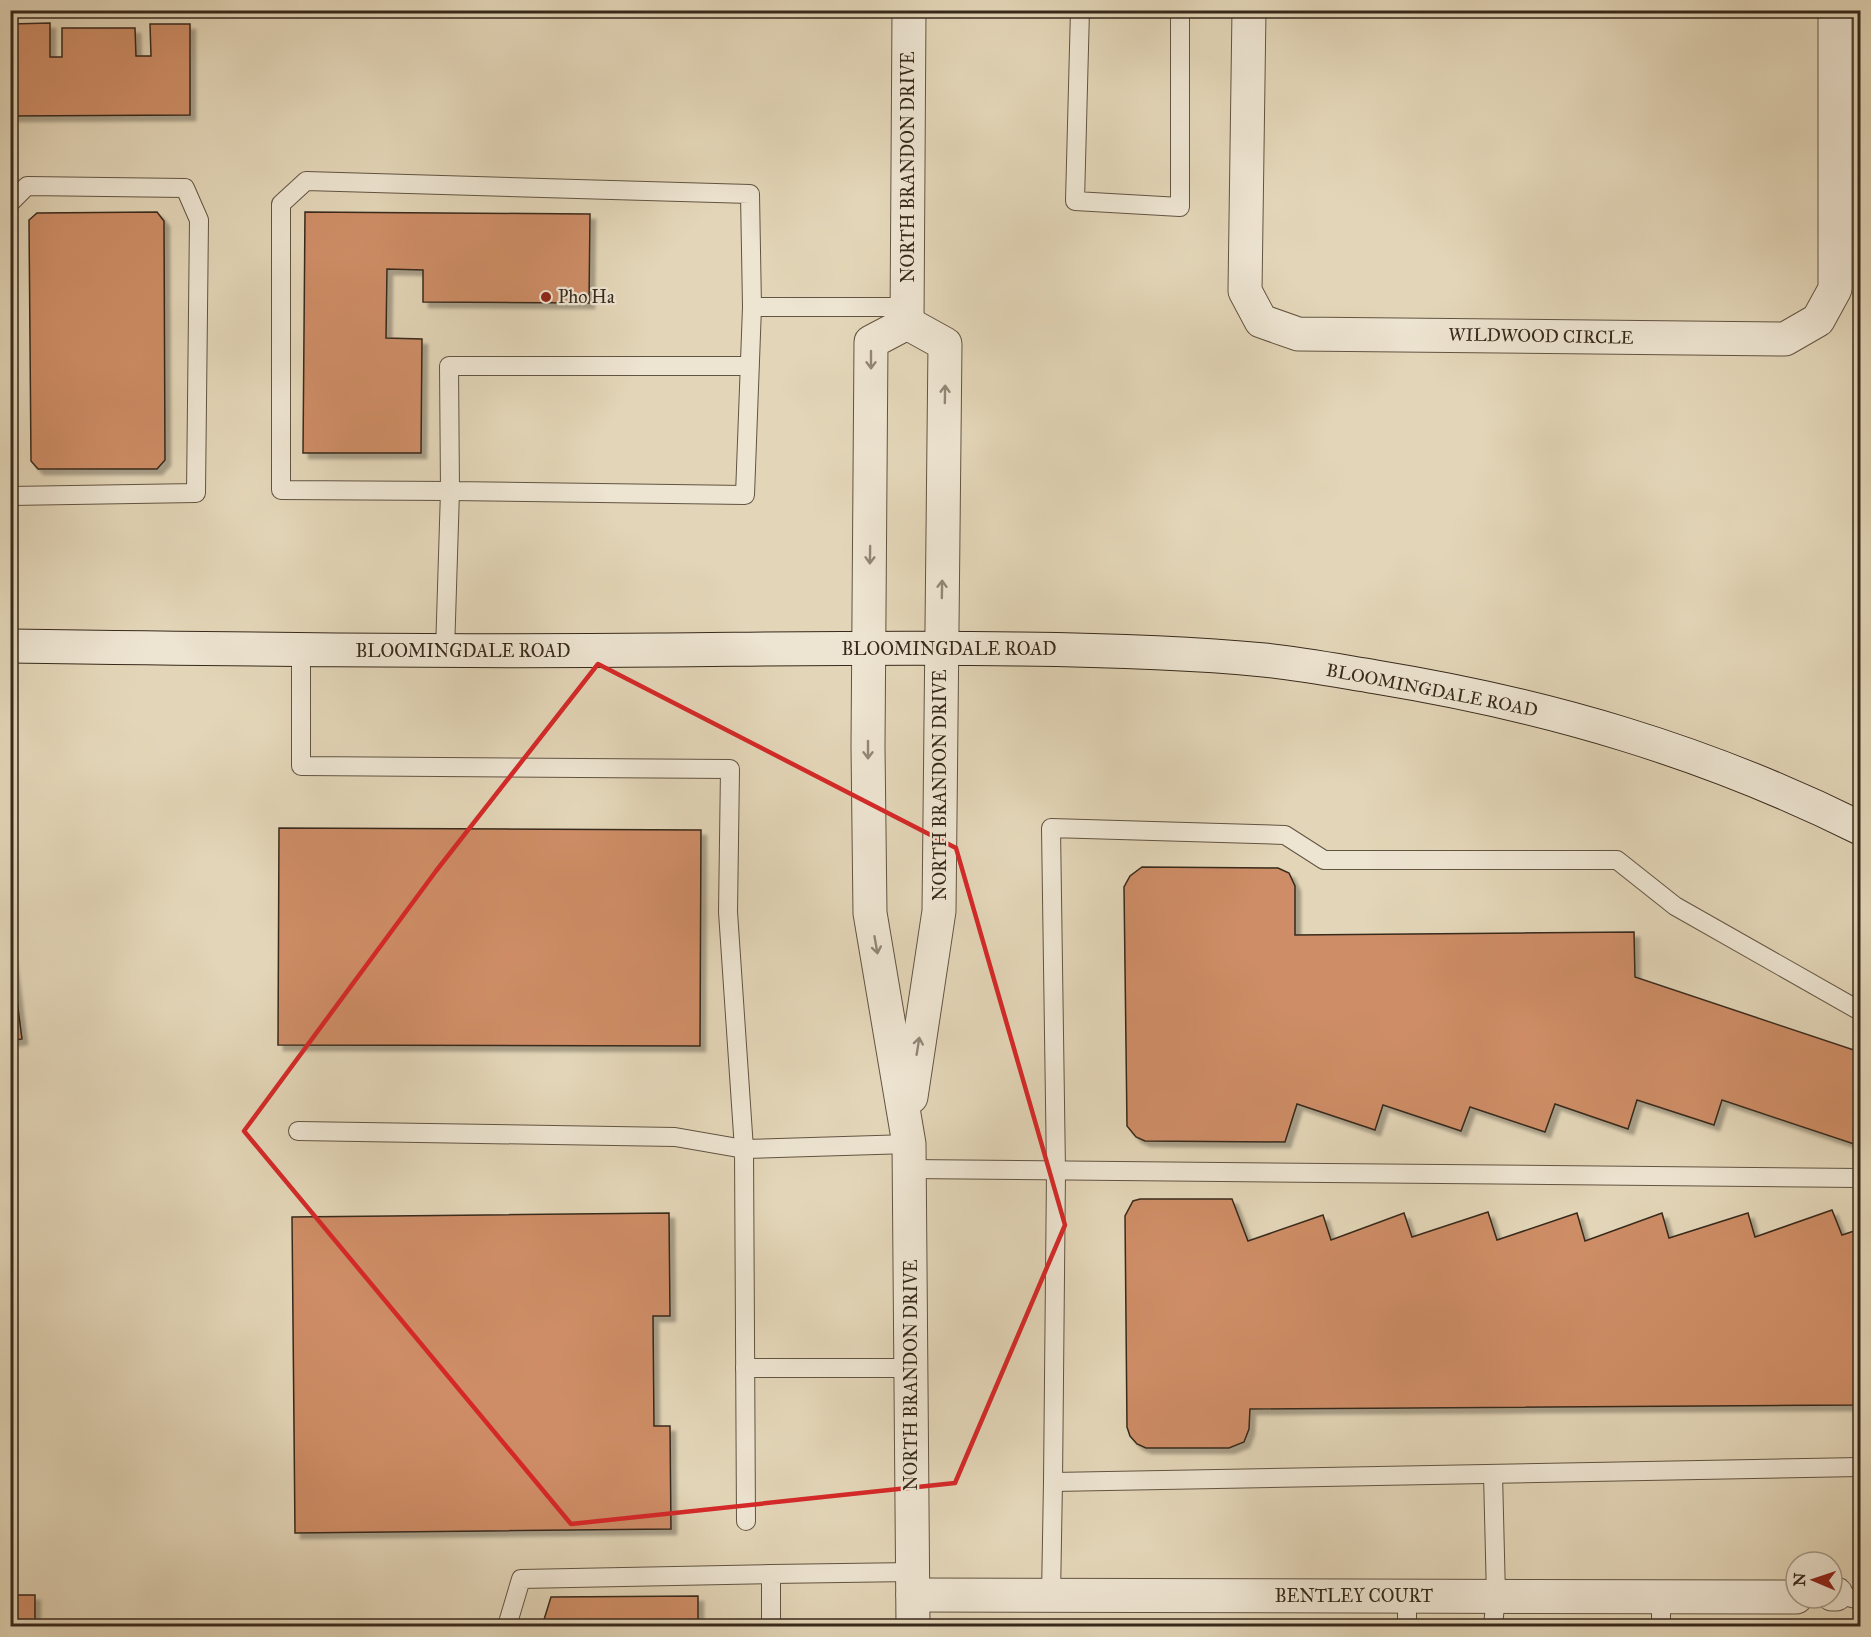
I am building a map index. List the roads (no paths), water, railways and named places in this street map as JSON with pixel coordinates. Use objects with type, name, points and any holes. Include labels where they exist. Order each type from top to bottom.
[{"type":"street","name":"NORTH BRANDON DRIVE","points":[[907,315],[909,10]]},
{"type":"street","name":"WILDWOOD CIRCLE","points":[[1249,10],[1245,291],[1261,321],[1298,334],[1785,339],[1818,320],[1836,289],[1835,10]]},
{"type":"street","name":"NORTH BRANDON DRIVE","points":[[907,315],[945,344],[939,911],[908,1146],[913,1598]]},
{"type":"street","name":"NORTH BRANDON DRIVE","points":[[907,315],[871,342],[869,648],[870,913],[908,1146]]},
{"type":"street","name":"BLOOMINGDALE ROAD","points":[[10,646],[445,652],[941,648],[1169,653],[1267,660],[1454,691],[1536,709],[1640,738],[1755,780],[1860,828]]},
{"type":"street","name":"BENTLEY COURT","points":[[913,1598],[1051,1596],[1407,1611],[1661,1612],[1784,1598]]},
{"type":"lane","points":[[1080,10],[1075,201],[1180,207],[1180,10]]},
{"type":"lane","points":[[306,181],[750,194],[752,307],[746,495],[280,490],[281,204],[306,181]]},
{"type":"lane","points":[[10,203],[27,186],[185,188],[199,220],[196,492],[10,496]]},
{"type":"lane","points":[[752,307],[907,315]]},
{"type":"lane","points":[[445,652],[450,491],[449,366],[750,366]]},
{"type":"lane","points":[[301,651],[301,766],[730,770],[728,912],[744,1149],[746,1521]]},
{"type":"lane","points":[[1051,1596],[1056,1171],[1051,828],[1285,835],[1324,860],[1617,860],[1675,906],[1860,1011]]},
{"type":"lane","points":[[298,1131],[675,1137],[744,1149],[908,1146],[1056,1171],[1860,1178]]},
{"type":"lane","points":[[745,1368],[911,1368]]},
{"type":"lane","points":[[1053,1482],[1860,1467]]},
{"type":"lane","points":[[1493,1474],[1495,1611]]},
{"type":"lane","points":[[507,1626],[521,1579],[771,1574],[913,1598]]},
{"type":"lane","points":[[771,1574],[771,1626]]},
{"type":"place","name":"Pho Ha","points":[[546,297]]}]
